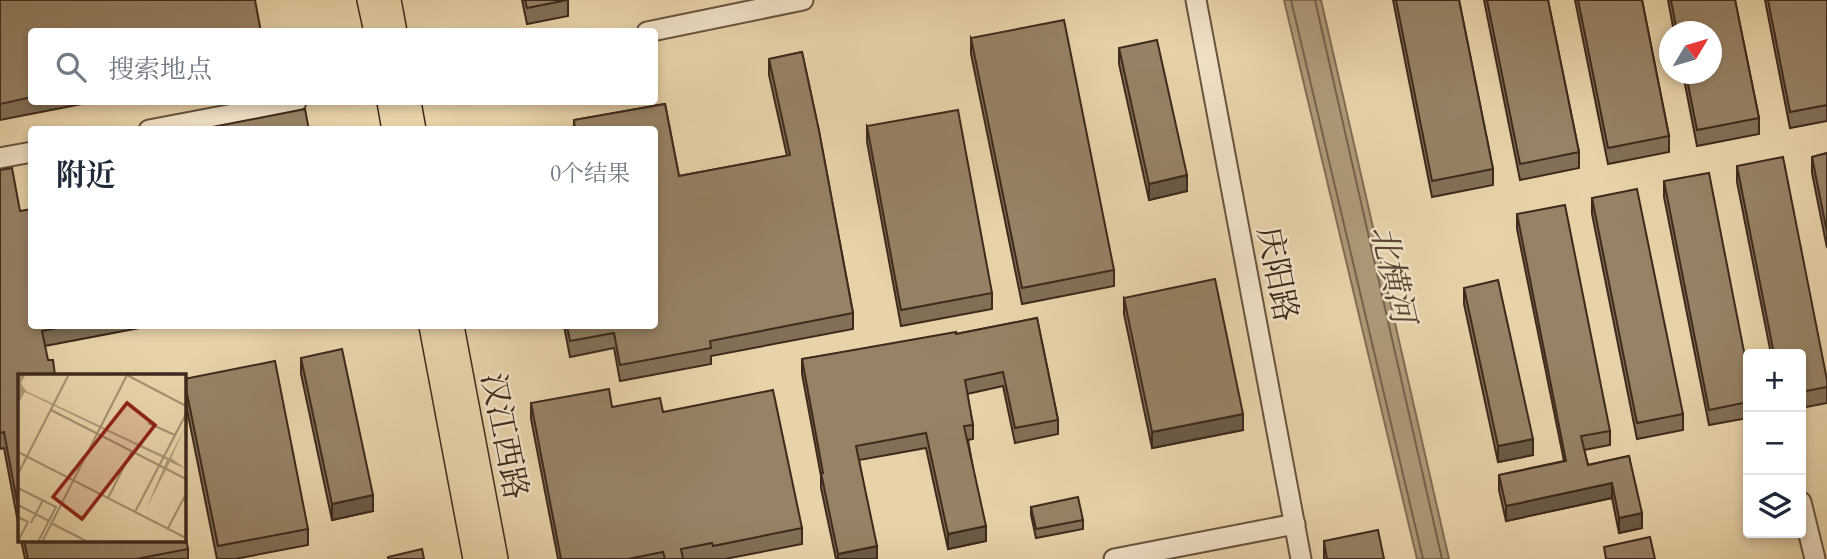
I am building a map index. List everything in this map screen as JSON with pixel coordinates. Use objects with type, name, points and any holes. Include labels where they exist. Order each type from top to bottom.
[{"type":"main road","points":[[369,0],[375,28]]},
{"type":"main road","points":[[389,0],[394,28]]},
{"type":"main road","points":[[390,105],[393,126]]},
{"type":"main road","points":[[410,105],[413,126]]},
{"type":"main road","name":"汉江西路","points":[[432,329],[475,559]]},
{"type":"main road","name":"汉江西路","points":[[453,329],[496,559]]},
{"type":"street","points":[[658,30],[803,0]]},
{"type":"street","name":"庆阳路","points":[[1196,0],[1301,559]]},
{"type":"street","points":[[170,126],[280,105]]},
{"type":"street","points":[[0,158],[28,153]]},
{"type":"street","points":[[1806,522],[1815,559]]},
{"type":"street","points":[[1114,559],[1294,524]]},
{"type":"water","points":[[1284,0],[1321,0],[1449,559],[1417,559]]},
{"type":"building","points":[[0,0],[255,0],[260,28],[28,28],[28,98],[0,104]]},
{"type":"building","points":[[525,0],[567,0],[527,8]]},
{"type":"building","points":[[1396,0],[1459,0],[1493,169],[1432,181]]},
{"type":"building","points":[[1487,0],[1548,0],[1579,152],[1520,164]]},
{"type":"building","points":[[1578,0],[1642,0],[1669,136],[1608,148]]},
{"type":"building","points":[[1671,0],[1735,0],[1759,118],[1697,130],[1688,84],[1722,84],[1722,21],[1675,21]]},
{"type":"building","points":[[1768,0],[1827,0],[1827,105],[1790,112]]},
{"type":"building","points":[[1064,20],[1114,270],[1022,288],[971,38]]},
{"type":"building","points":[[1157,40],[1187,175],[1149,184],[1119,48]]},
{"type":"building","points":[[802,52],[853,313],[710,341],[711,348],[620,365],[614,333],[570,341],[568,329],[658,329],[658,126],[575,126],[574,120],[665,104],[679,176],[790,155],[769,59]]},
{"type":"building","points":[[305,109],[308,126],[218,126]]},
{"type":"building","points":[[958,110],[992,293],[901,310],[867,126]]},
{"type":"building","points":[[1827,153],[1827,232],[1812,157]]},
{"type":"building","points":[[1783,157],[1827,387],[1806,391],[1806,349],[1773,349],[1737,166]]},
{"type":"building","points":[[12,168],[20,211],[28,210],[28,329],[52,329],[42,331],[48,360],[53,360],[55,374],[18,374],[18,507],[4,432],[0,433],[0,170]]},
{"type":"building","points":[[1709,173],[1743,349],[1743,403],[1709,410],[1664,181]]},
{"type":"building","points":[[1637,189],[1683,414],[1637,423],[1592,198]]},
{"type":"building","points":[[1565,205],[1610,431],[1581,436],[1588,465],[1629,456],[1642,513],[1619,518],[1612,483],[1506,506],[1499,475],[1566,461],[1517,214]]},
{"type":"building","points":[[1215,279],[1243,414],[1152,432],[1124,298]]},
{"type":"building","points":[[1498,280],[1533,439],[1498,446],[1464,288]]},
{"type":"building","points":[[1037,318],[1058,420],[1015,428],[1003,372],[965,380],[973,425],[964,426],[986,526],[948,534],[926,433],[856,446],[877,546],[838,554],[802,359]]},
{"type":"building","points":[[342,349],[373,495],[332,504],[301,358]]},
{"type":"building","points":[[275,361],[308,529],[218,546],[186,379]]},
{"type":"building","points":[[609,389],[612,407],[660,398],[663,412],[773,390],[802,528],[713,546],[712,543],[681,549],[683,559],[665,559],[663,552],[628,559],[561,559],[531,403]]},
{"type":"building","points":[[1078,497],[1083,520],[1036,529],[1031,507]]},
{"type":"building","points":[[1378,530],[1384,559],[1327,559],[1324,541]]},
{"type":"building","points":[[1650,537],[1655,559],[1606,559],[1604,547]]},
{"type":"building","points":[[186,538],[188,549],[136,559],[28,559],[24,542],[186,542]]},
{"type":"building","points":[[422,549],[424,559],[388,559],[388,557]]},
{"type":"water label","name":"北横河","points":[[1394,274]]}]
